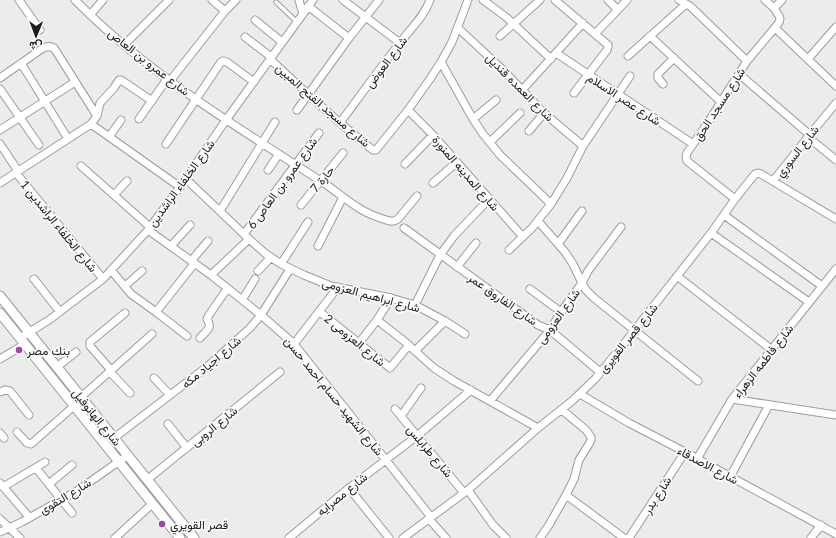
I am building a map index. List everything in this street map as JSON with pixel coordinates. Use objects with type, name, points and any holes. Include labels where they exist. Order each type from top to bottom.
[{"type":"street","points":[[19,0],[40,30]]},
{"type":"street","name":"شارع عمرو بن العاص","points":[[75,0],[124,45],[169,80],[226,120],[321,181],[359,209],[380,218],[395,221],[416,196]]},
{"type":"street","points":[[90,15],[103,0]]},
{"type":"street","points":[[124,45],[169,0]]},
{"type":"street","points":[[212,0],[225,11]]},
{"type":"street","points":[[139,119],[225,11],[236,0]]},
{"type":"street","points":[[299,0],[303,14]]},
{"type":"street","name":"شارع الخلفاء الراشدين","points":[[0,359],[23,341],[29,332],[49,320],[103,279],[149,228],[186,179],[226,120],[313,0]]},
{"type":"street","points":[[344,0],[400,43]]},
{"type":"street","points":[[297,110],[348,38],[379,0]]},
{"type":"street","name":"شارع العوض","points":[[340,123],[424,12],[430,0]]},
{"type":"street","points":[[408,110],[441,62],[452,42],[468,0]]},
{"type":"street","name":"شارع عصر الاسلام","points":[[484,0],[553,56],[588,75],[693,144]]},
{"type":"street","points":[[500,36],[540,0]]},
{"type":"street","points":[[556,0],[608,45],[574,93]]},
{"type":"street","points":[[608,0],[618,10]]},
{"type":"street","points":[[595,34],[627,0]]},
{"type":"street","points":[[679,0],[690,6],[747,61]]},
{"type":"street","points":[[765,0],[780,15],[780,22],[775,28],[836,86]]},
{"type":"street","points":[[775,9],[782,0]]},
{"type":"street","points":[[628,56],[686,4]]},
{"type":"street","points":[[308,6],[348,38]]},
{"type":"street","points":[[255,20],[282,42]]},
{"type":"street","points":[[522,90],[583,23]]},
{"type":"street","points":[[808,60],[836,27]]},
{"type":"street","name":"شارع العمده قنديل","points":[[458,28],[502,68],[544,113],[584,146]]},
{"type":"street","name":"شارع مسجد الحق","points":[[735,199],[687,161],[686,157],[687,153],[738,74],[775,28]]},
{"type":"street","points":[[650,36],[720,102]]},
{"type":"street","name":"شارع مسجد الفتح المبين","points":[[245,37],[271,58],[308,95],[374,150],[376,150],[408,110]]},
{"type":"street","points":[[0,78],[43,48],[50,46],[54,48],[97,116]]},
{"type":"street","points":[[663,84],[658,78],[658,74],[674,58]]},
{"type":"street","points":[[166,144],[221,62],[227,62],[254,82]]},
{"type":"street","points":[[441,62],[473,119],[490,142],[506,160],[551,204]]},
{"type":"street","points":[[21,63],[65,134]]},
{"type":"street","points":[[738,74],[836,160]]},
{"type":"street","points":[[509,250],[538,221],[551,204],[584,146],[630,76]]},
{"type":"street","points":[[0,183],[91,124],[97,116],[100,103],[120,80],[152,102]]},
{"type":"street","points":[[0,130],[75,82]]},
{"type":"street","points":[[0,89],[39,145]]},
{"type":"street","points":[[473,119],[496,100]]},
{"type":"street","name":"شارع السوري","points":[[773,181],[836,103]]},
{"type":"street","name":"شارع المدينه المنورة","points":[[408,110],[433,135],[523,237]]},
{"type":"street","points":[[529,131],[544,113]]},
{"type":"street","points":[[490,142],[520,114]]},
{"type":"street","points":[[109,137],[121,120]]},
{"type":"street","points":[[220,211],[275,122]]},
{"type":"street","points":[[91,124],[180,187]]},
{"type":"street","name":"شارع عمرو بن العاص 6","points":[[211,275],[247,237],[295,165],[319,133]]},
{"type":"street","points":[[405,164],[433,135]]},
{"type":"street","name":"شارع الخلفاء الراشدين 1","points":[[0,144],[17,172],[103,279]]},
{"type":"street","name":"حارة 7","points":[[301,205],[343,153]]},
{"type":"street","points":[[268,170],[279,154]]},
{"type":"street","points":[[433,183],[457,162]]},
{"type":"street","name":"شارع الشهيد حسام احمد حسن","points":[[81,166],[149,228],[211,275],[261,315],[294,344],[386,459],[446,538]]},
{"type":"street","name":"شارع قصر القويرى","points":[[403,538],[466,491],[538,428],[562,410],[595,379],[711,233],[755,174],[761,174],[836,219]]},
{"type":"street","name":"شارع ابراهيم العزومى","points":[[186,179],[270,257],[290,269],[331,286],[391,298],[415,305],[445,321],[465,334]]},
{"type":"street","points":[[114,195],[127,180]]},
{"type":"street","points":[[318,246],[343,197]]},
{"type":"street","points":[[415,305],[440,255],[454,236],[489,199]]},
{"type":"street","points":[[558,244],[582,211]]},
{"type":"street","points":[[724,215],[822,286]]},
{"type":"street","points":[[538,221],[573,264],[586,290],[605,307],[698,381]]},
{"type":"street","points":[[282,264],[308,222]]},
{"type":"street","points":[[171,246],[190,225]]},
{"type":"street","name":"شارع العزومى","points":[[490,401],[550,330],[560,312],[582,282],[588,271],[621,227]]},
{"type":"street","name":"شارع الفاروق عمر","points":[[404,228],[538,325],[550,330],[600,372]]},
{"type":"street","points":[[711,233],[809,302]]},
{"type":"street","points":[[156,312],[208,241]]},
{"type":"street","points":[[457,267],[476,243]]},
{"type":"street","points":[[258,271],[270,257]]},
{"type":"street","name":"شارع اجياد مكه","points":[[114,438],[208,366],[250,328],[261,315],[290,269]]},
{"type":"street","name":"شارع فاطمه الزهراء","points":[[697,459],[732,399],[836,269]]},
{"type":"street","points":[[111,270],[131,294],[187,336]]},
{"type":"street","points":[[125,286],[142,271]]},
{"type":"street","points":[[677,276],[772,350]]},
{"type":"street","points":[[242,300],[255,278]]},
{"type":"street","points":[[34,279],[60,312]]},
{"type":"street","points":[[294,344],[338,287]]},
{"type":"street","points":[[200,338],[210,326],[207,319],[209,315],[227,289]]},
{"type":"street","points":[[530,289],[560,312]]},
{"type":"street","name":"شارع الهانوفيل","points":[[0,296],[194,538]]},
{"type":"street","points":[[359,343],[377,320],[391,298]]},
{"type":"street","name":"شارع العزومى 2","points":[[320,312],[390,368],[409,345]]},
{"type":"street","name":"شارع الهانوفيل","points":[[0,313],[180,538]]},
{"type":"street","points":[[125,313],[90,342],[90,346],[130,393]]},
{"type":"street","points":[[377,320],[409,345],[434,368],[538,428]]},
{"type":"street","points":[[415,351],[445,321]]},
{"type":"street","points":[[81,397],[152,334]]},
{"type":"street","points":[[57,367],[76,352]]},
{"type":"street","name":"شارع الروبى","points":[[148,479],[280,372]]},
{"type":"street","points":[[154,378],[170,394]]},
{"type":"street","points":[[400,416],[421,388]]},
{"type":"street","points":[[0,392],[5,390],[10,391],[29,415]]},
{"type":"street","name":"شارع مصرايه","points":[[291,537],[349,488],[417,436],[471,390]]},
{"type":"street","name":"شارع الاصدقاء","points":[[580,394],[629,423],[836,534]]},
{"type":"street","points":[[732,399],[769,406],[836,415]]},
{"type":"street","points":[[17,432],[27,443],[31,444],[74,406]]},
{"type":"street","points":[[730,477],[769,406]]},
{"type":"street","name":"شارع طرابلس","points":[[395,409],[506,538]]},
{"type":"street","points":[[540,538],[566,495],[574,479],[579,460],[589,444],[591,437],[586,430],[562,410]]},
{"type":"street","points":[[168,424],[187,448]]},
{"type":"street","name":"شارع بدر","points":[[629,538],[685,452]]},
{"type":"street","name":"شارع التقوى","points":[[0,532],[16,525],[80,489],[128,455]]},
{"type":"street","points":[[29,517],[2,485],[45,462]]},
{"type":"street","points":[[49,484],[72,466]]},
{"type":"street","points":[[36,468],[72,513]]},
{"type":"street","points":[[349,488],[389,538]]},
{"type":"street","points":[[566,495],[624,538]]},
{"type":"street","points":[[115,538],[152,504]]},
{"type":"street","points":[[0,519],[20,538]]},
{"type":"street","points":[[811,538],[821,525]]},
{"type":"lane","points":[[276,2],[297,22]]},
{"type":"place","name":"بنك مصر","points":[[19,350]]},
{"type":"place","name":"قصر القويري","points":[[162,524]]}]
